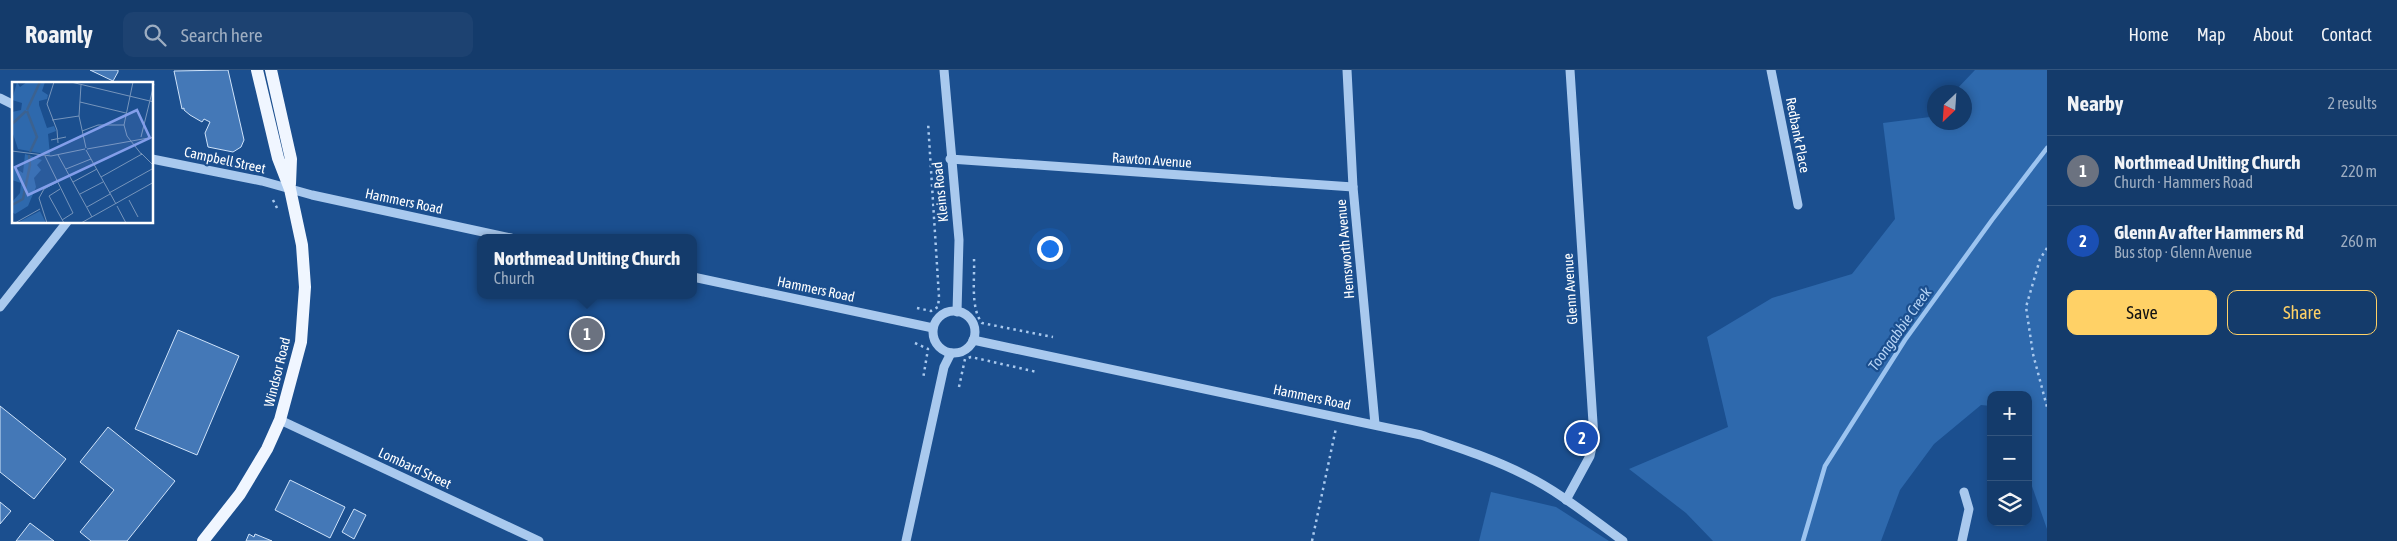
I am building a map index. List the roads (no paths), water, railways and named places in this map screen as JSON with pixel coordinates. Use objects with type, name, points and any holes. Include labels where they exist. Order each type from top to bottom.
[{"type":"main road","name":"Windsor Road","points":[[204,541],[240,494],[267,449],[280,420],[301,342],[305,287],[302,245],[290,190],[278,158],[257,70]]},
{"type":"main road","name":"Windsor Road","points":[[271,70],[291,159],[290,190]]},
{"type":"street","name":"Kleins Road","points":[[944,70],[950,159],[959,240],[957,312]]},
{"type":"street","name":"Hemsworth Avenue","points":[[1347,70],[1352,187],[1375,424]]},
{"type":"street","name":"Glenn Avenue","points":[[1566,500],[1589,458],[1594,438],[1570,70]]},
{"type":"street","name":"Redbank Place","points":[[1771,70],[1798,205]]},
{"type":"street","points":[[0,98],[12,104]]},
{"type":"street","name":"Campbell Street","points":[[154,159],[262,181],[290,190]]},
{"type":"street","name":"Rawton Avenue","points":[[950,159],[1352,187]]},
{"type":"street","name":"Hammers Road","points":[[290,190],[494,234]]},
{"type":"street","points":[[0,307],[65,224]]},
{"type":"street","name":"Hammers Road","points":[[697,278],[933,328]]},
{"type":"street","points":[[951,312],[957,312],[963,314],[972,322],[974,328],[973,340],[967,349],[950,353],[939,347],[933,335],[933,328],[939,317],[951,312]]},
{"type":"street","name":"Hammers Road","points":[[973,340],[1421,435],[1487,458],[1525,475],[1566,500],[1623,541]]},
{"type":"street","points":[[906,541],[944,367],[950,353]]},
{"type":"street","name":"Lombard Street","points":[[280,420],[539,541]]},
{"type":"street","points":[[1962,541],[1969,510],[1964,492]]},
{"type":"waterway","name":"Toongabbie Creek","points":[[1803,541],[1825,466],[1905,340],[2047,148]]},
{"type":"place","name":"Northmead Uniting Church","points":[[587,334]]},
{"type":"place","name":"Glenn Av after Hammers Rd","points":[[1582,438]]}]
